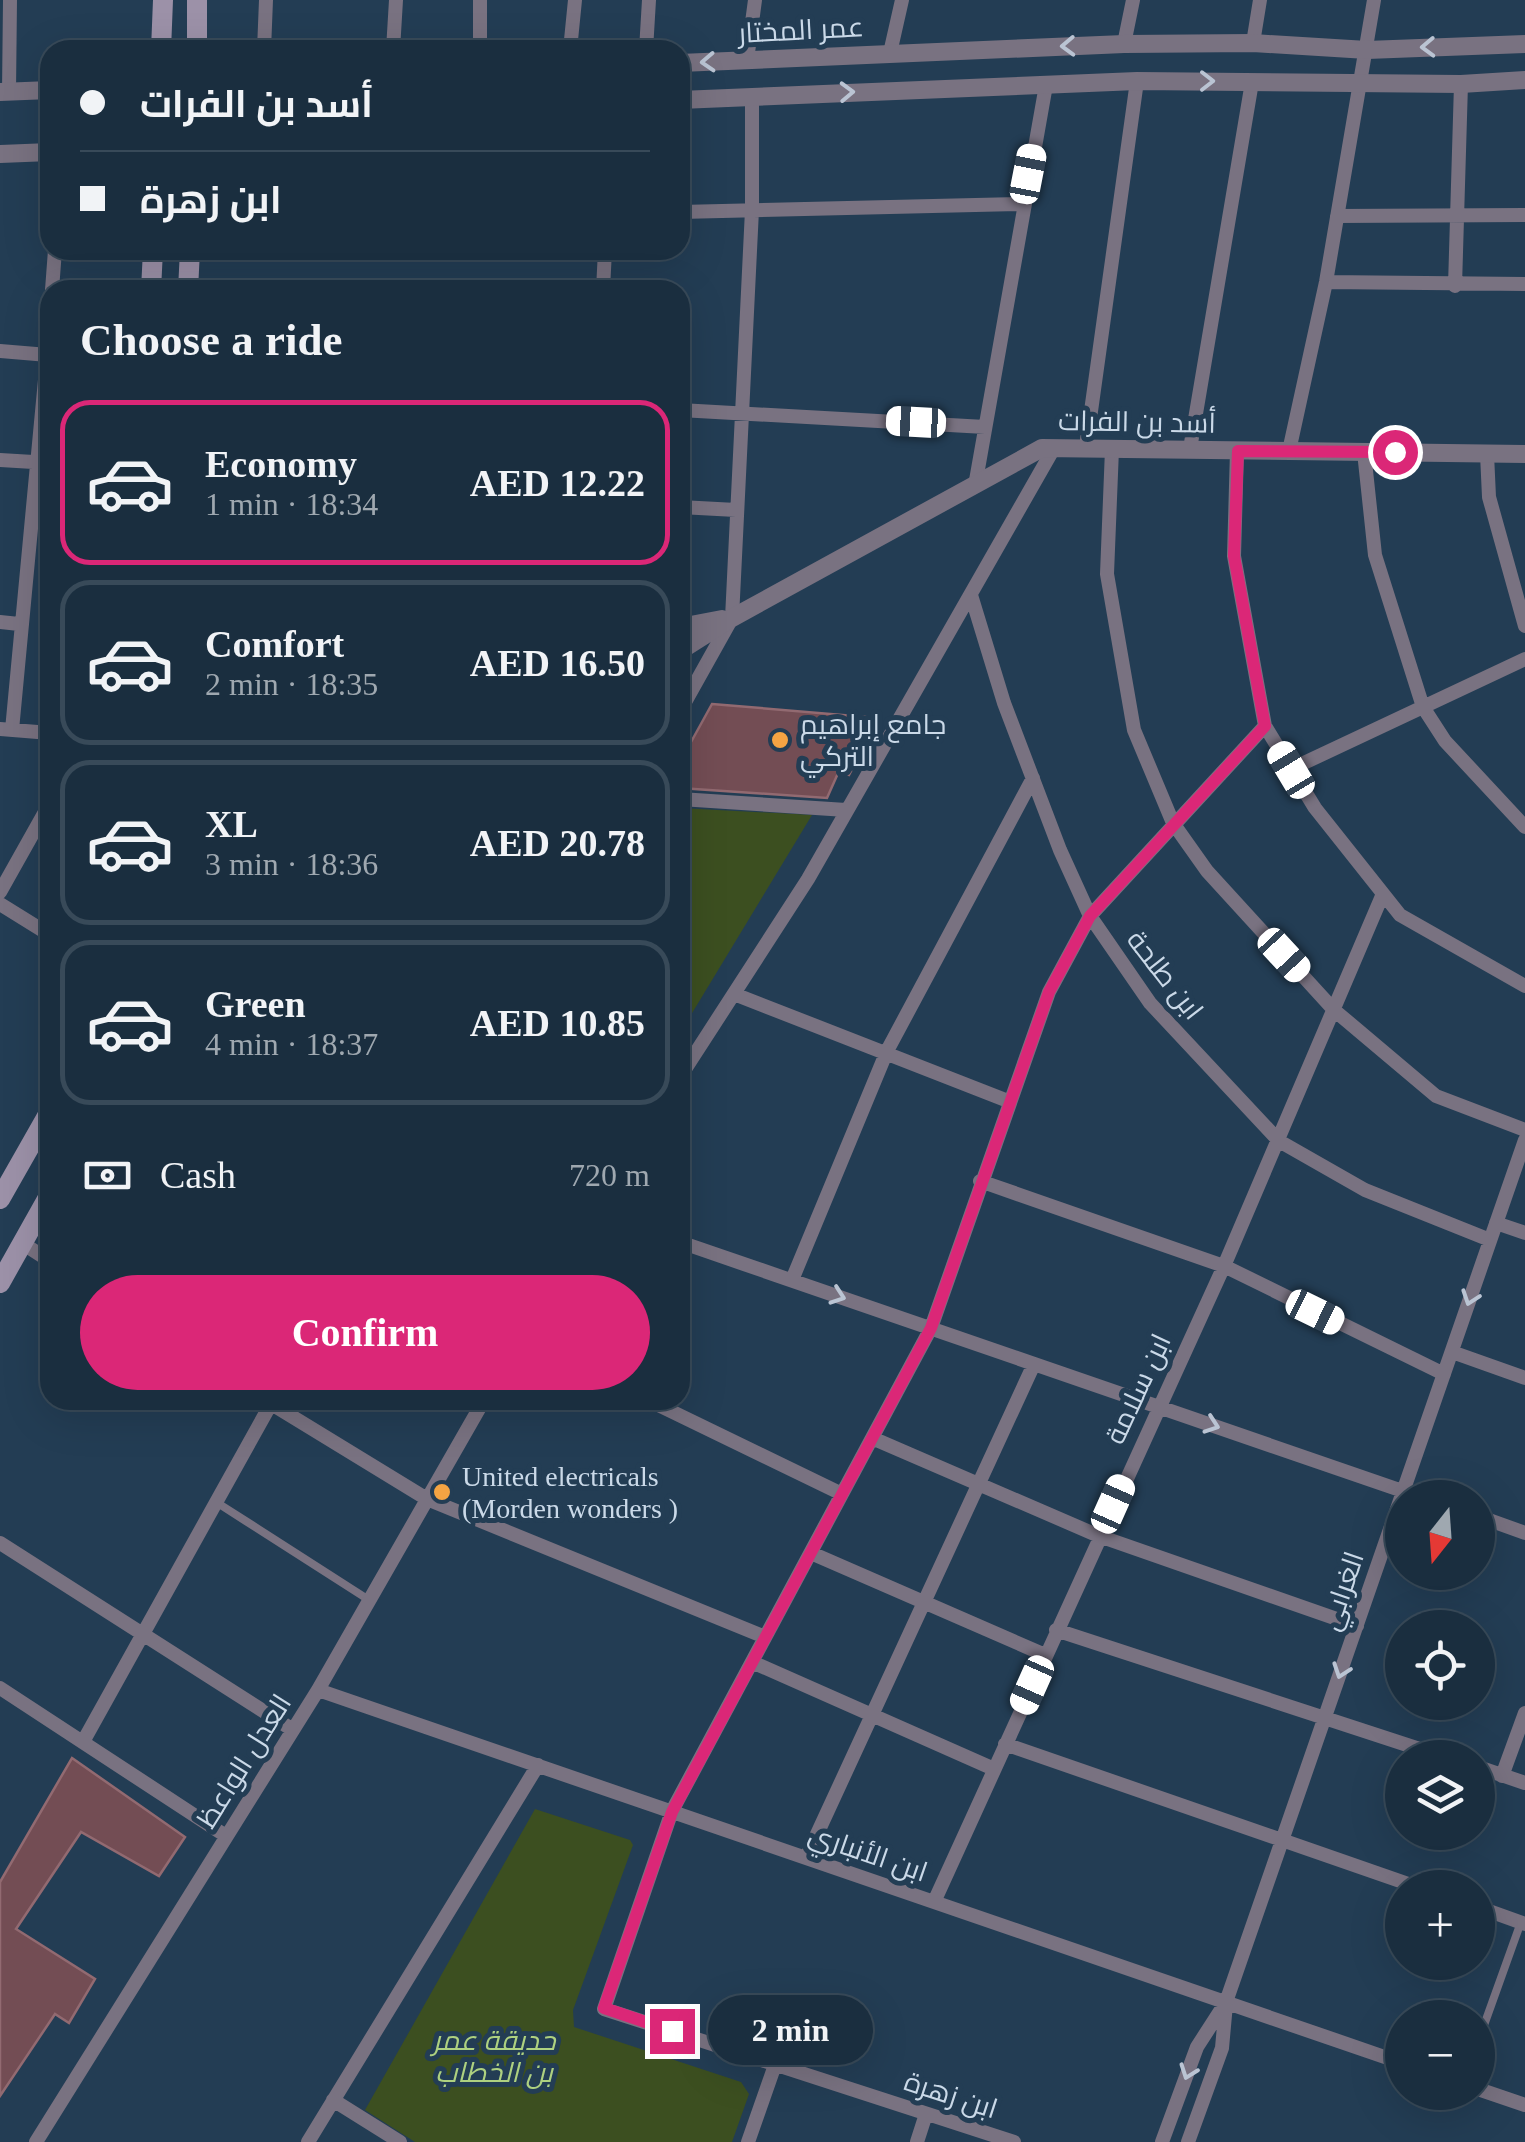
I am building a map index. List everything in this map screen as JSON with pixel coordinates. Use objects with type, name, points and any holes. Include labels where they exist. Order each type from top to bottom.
[{"type":"main road","points":[[161,40],[163,0]]},
{"type":"main road","points":[[197,0],[198,40]]},
{"type":"main road","points":[[0,1198],[40,1128]]},
{"type":"main road","points":[[0,1283],[40,1212]]},
{"type":"street","points":[[10,0],[5,92],[40,90]]},
{"type":"street","points":[[264,40],[266,0]]},
{"type":"street","points":[[394,40],[396,0]]},
{"type":"street","points":[[480,0],[480,40]]},
{"type":"street","points":[[571,40],[574,0]]},
{"type":"street","points":[[647,40],[649,0]]},
{"type":"street","points":[[747,60],[755,0]]},
{"type":"street","points":[[890,52],[902,0]]},
{"type":"street","points":[[1124,44],[1133,0]]},
{"type":"street","points":[[1253,43],[1260,0]]},
{"type":"street","points":[[1289,451],[1326,282],[1374,0]]},
{"type":"street","name":"عمر المختار","points":[[690,63],[1124,44],[1253,43],[1367,50],[1525,44]]},
{"type":"street","points":[[690,99],[1137,81],[1461,84],[1525,80]]},
{"type":"street","points":[[1086,447],[1137,81]]},
{"type":"street","points":[[1190,448],[1252,82]]},
{"type":"street","points":[[975,486],[1046,84]]},
{"type":"street","points":[[1454,286],[1461,84]]},
{"type":"street","points":[[690,694],[732,618],[752,210],[752,96]]},
{"type":"street","points":[[0,154],[40,152]]},
{"type":"street","points":[[690,212],[1022,204]]},
{"type":"street","points":[[1337,216],[1525,215]]},
{"type":"street","points":[[1326,282],[1525,284]]},
{"type":"street","points":[[0,351],[40,354]]},
{"type":"street","points":[[690,410],[985,426]]},
{"type":"street","name":"أسد بن الفرات","points":[[690,645],[1042,448],[1525,454]]},
{"type":"street","points":[[690,1062],[808,879],[1054,448]]},
{"type":"street","points":[[1112,449],[1107,574],[1134,730],[1173,823],[1207,871],[1334,1010],[1436,1096],[1525,1130]]},
{"type":"street","points":[[1238,451],[1234,556],[1265,726],[1291,770],[1400,915],[1525,986]]},
{"type":"street","points":[[1364,452],[1376,555],[1423,707],[1445,742],[1525,826]]},
{"type":"street","points":[[1487,454],[1489,497],[1525,626]]},
{"type":"street","points":[[0,460],[40,463]]},
{"type":"street","points":[[40,495],[6,730],[40,732]]},
{"type":"street","points":[[690,508],[736,510]]},
{"type":"street","name":"ابن طلحة","points":[[971,596],[1033,778],[1090,916],[1150,1003],[1279,1140],[1365,1190],[1490,1240]]},
{"type":"street","name":"أسد بن الفرات","points":[[690,625],[732,618]]},
{"type":"street","points":[[0,622],[20,624]]},
{"type":"street","points":[[1291,770],[1525,659]]},
{"type":"street","name":"ابن زهرة","points":[[1014,2142],[604,2008],[672,1812],[931,1328],[1049,992],[1090,916],[1265,726]]},
{"type":"street","points":[[792,1280],[888,1051],[1033,778]]},
{"type":"street","points":[[690,800],[846,810]]},
{"type":"street","points":[[0,892],[40,820]]},
{"type":"street","name":"ابن سلامة","points":[[934,1902],[1224,1266],[1382,896]]},
{"type":"street","points":[[0,904],[40,929]]},
{"type":"street","points":[[734,994],[888,1051],[1008,1102]]},
{"type":"street","name":"الغرابي","points":[[1408,1480],[1525,1140]]},
{"type":"street","points":[[980,1181],[1224,1266],[1444,1374]]},
{"type":"street","points":[[1496,1222],[1525,1233]]},
{"type":"street","points":[[22,1243],[40,1255]]},
{"type":"street","points":[[690,1245],[1385,1484]]},
{"type":"street","points":[[1452,1352],[1525,1378]]},
{"type":"street","points":[[806,1858],[927,1604],[976,1484],[1034,1364]]},
{"type":"street","points":[[84,1740],[265,1410]]},
{"type":"street","points":[[284,1410],[427,1499],[765,1637]]},
{"type":"street","name":"العدل الواعظ","points":[[36,2142],[318,1690],[478,1410]]},
{"type":"street","points":[[669,1410],[842,1494]]},
{"type":"street","points":[[872,1438],[1098,1536],[1357,1626]]},
{"type":"street","points":[[1495,1522],[1525,1533]]},
{"type":"street","points":[[0,1543],[292,1730]]},
{"type":"street","name":"الغرابي","points":[[1162,2142],[1197,2047],[1226,2002],[1385,1546]]},
{"type":"street","points":[[811,1553],[1045,1656]]},
{"type":"street","points":[[1056,1630],[1392,1740]]},
{"type":"street","points":[[752,1662],[994,1768]]},
{"type":"street","points":[[0,1688],[226,1836]]},
{"type":"street","name":"ابن الأنباري","points":[[318,1690],[1385,2057]]},
{"type":"street","points":[[1502,1776],[1525,1713]]},
{"type":"street","points":[[1005,1744],[1385,1876]]},
{"type":"street","points":[[308,2142],[538,1766]]},
{"type":"street","points":[[1495,1774],[1525,1783]]},
{"type":"street","points":[[1495,1913],[1523,1923]]},
{"type":"street","name":"الغرابي","points":[[1188,2142],[1222,2048],[1226,2002]]},
{"type":"street","points":[[748,2142],[775,2065]]},
{"type":"street","points":[[1495,2095],[1525,2106]]},
{"type":"street","points":[[333,2100],[400,2142]]},
{"type":"street","points":[[916,2142],[926,2114]]},
{"type":"lane","points":[[216,1502],[369,1600]]},
{"type":"lane","points":[[1494,2000],[1523,1923]]},
{"type":"green space","points":[[690,809],[812,815],[690,1016]]},
{"type":"green space","name":"حديقة عمر بن الخطاب","points":[[535,1809],[630,1840],[633,1845],[573,2010],[574,2027],[741,2082],[749,2094],[732,2142],[415,2142],[365,2110]]},
{"type":"building","name":"جامع إبراهيم التركي","points":[[712,704],[879,718],[849,775],[839,771],[827,798],[690,789],[690,744]]},
{"type":"building","points":[[72,1758],[185,1837],[159,1876],[81,1832],[16,1929],[95,1979],[69,2023],[55,2014],[0,2096],[0,1882]]},
{"type":"place","name":"جامع إبراهيم التركي","points":[[780,740]]},
{"type":"place","name":"United electricals (Morden wonders )","points":[[442,1492]]},
{"type":"route","points":[[672,2031],[604,2008],[672,1812],[931,1328],[1049,992],[1090,916],[1265,726],[1234,556],[1238,451],[1395,452]]}]
